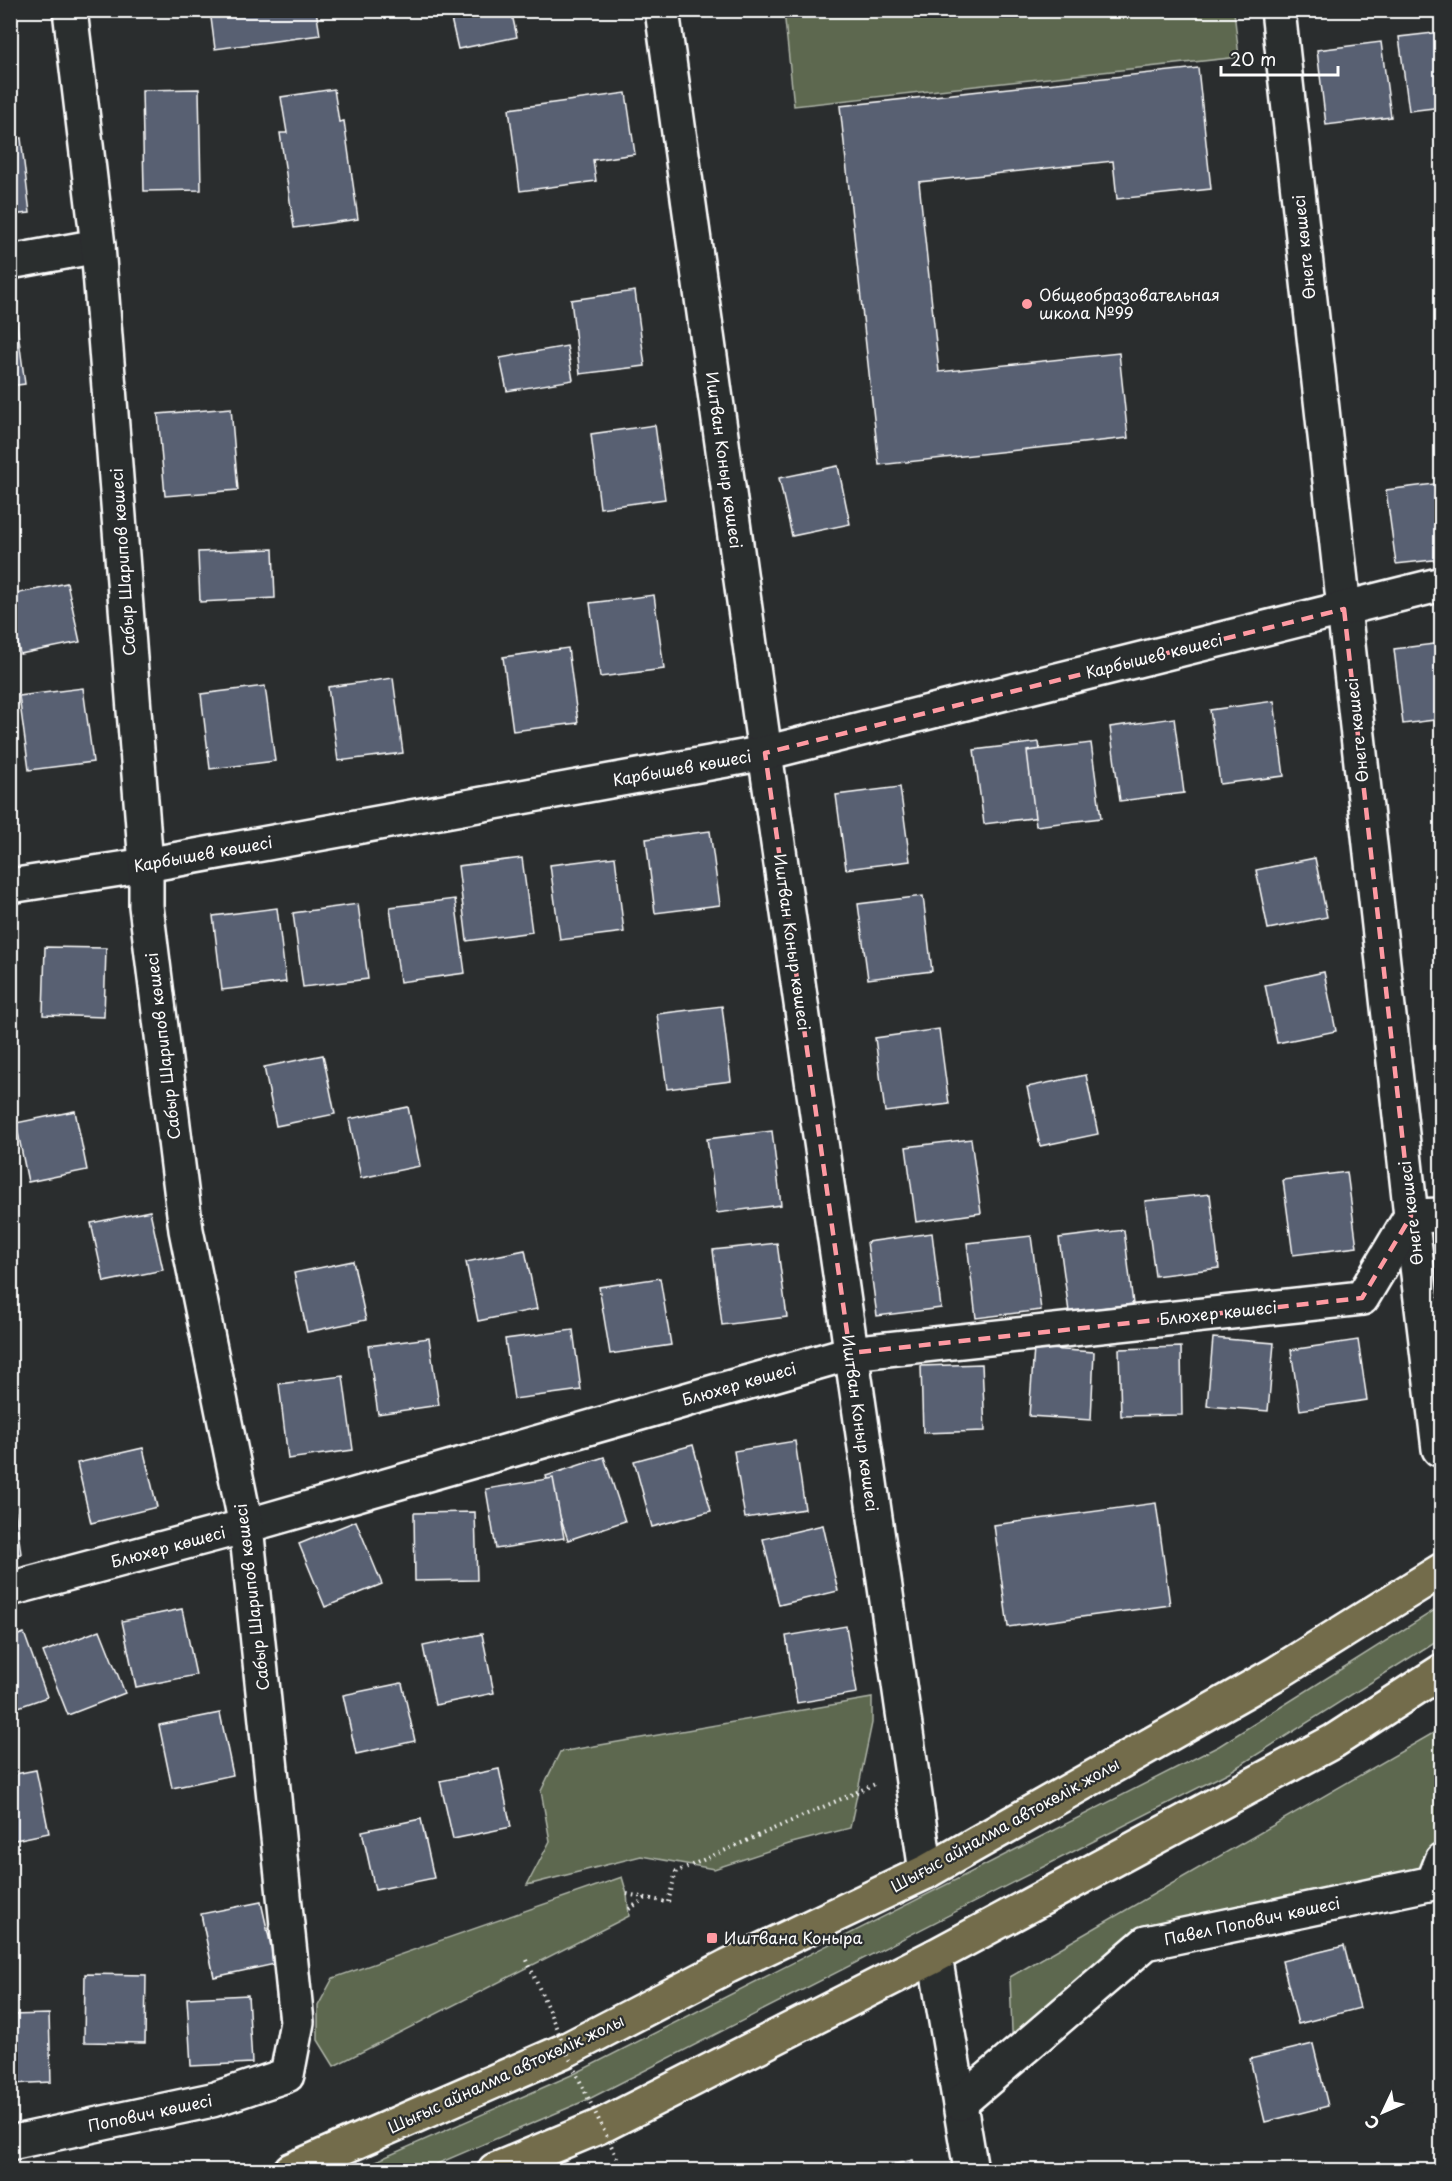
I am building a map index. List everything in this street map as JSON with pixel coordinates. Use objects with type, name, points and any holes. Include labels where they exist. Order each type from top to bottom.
[{"type":"main road","name":"Шығыс айналма автокөлік жолы","points":[[291,2170],[566,2050],[728,1966],[926,1872],[1277,1673],[1442,1570]]},
{"type":"main road","points":[[495,2170],[603,2125],[935,1956],[1334,1741],[1442,1671]]},
{"type":"street","name":"Сабыр Шарипов көшесі","points":[[70,10],[98,246],[146,865],[146,906],[186,1230],[246,1526],[297,2022],[287,2075]]},
{"type":"street","name":"Иштван Коныр көшесі","points":[[662,10],[850,1353],[926,1872]]},
{"type":"street","name":"Өнеге көшесі","points":[[1278,10],[1344,609],[1426,1215],[1439,1449]]},
{"type":"street","points":[[10,262],[98,246]]},
{"type":"street","name":"Карбышев көшесі","points":[[10,886],[146,865],[765,753],[1442,584]]},
{"type":"street","name":"Блюхер көшесі","points":[[10,1589],[246,1526],[850,1353],[1362,1298],[1426,1215]]},
{"type":"street","name":"Павел Попович көшесі","points":[[960,2103],[1146,1943],[1433,1883],[1442,1860]]},
{"type":"street","points":[[935,1956],[971,2170]]},
{"type":"street","name":"Попович көшесі","points":[[10,2143],[212,2100],[287,2075]]},
{"type":"path","points":[[627,1894],[667,1902],[676,1872],[882,1781]]},
{"type":"path","points":[[629,1909],[646,1898]]},
{"type":"path","points":[[527,1960],[566,2050],[623,2170]]},
{"type":"highlighted area","points":[[1344,609],[1411,1216],[1362,1298],[850,1353],[765,753]]},
{"type":"green space","points":[[784,11],[1234,11],[1239,57],[794,106]]},
{"type":"green space","points":[[1441,1606],[1441,1638],[1231,1771],[589,2099],[423,2170],[356,2170],[576,2073],[1219,1746]]},
{"type":"green space","points":[[872,1698],[872,1723],[850,1828],[792,1843],[714,1869],[641,1856],[527,1885],[550,1841],[541,1791],[560,1752]]},
{"type":"green space","points":[[1435,1732],[1441,1739],[1441,1860],[1433,1883],[1146,1943],[1013,2058],[1010,1977]]},
{"type":"green space","points":[[622,1877],[627,1894],[629,1916],[334,2066],[318,2040],[318,2006],[333,1978]]},
{"type":"building","points":[[210,10],[316,10],[320,35],[215,49]]},
{"type":"building","points":[[449,10],[511,10],[517,37],[458,49]]},
{"type":"building","points":[[1442,32],[1442,107],[1409,111],[1399,37]]},
{"type":"building","points":[[1381,42],[1391,117],[1326,125],[1317,50]]},
{"type":"building","points":[[1198,68],[1211,189],[1117,199],[1113,161],[919,182],[939,372],[1119,353],[1128,438],[879,465],[840,106]]},
{"type":"building","points":[[199,89],[201,190],[144,191],[142,90]]},
{"type":"building","points":[[334,89],[339,122],[344,121],[358,219],[294,228],[280,133],[287,133],[281,97]]},
{"type":"building","points":[[626,93],[635,154],[593,160],[596,181],[520,191],[509,109]]},
{"type":"building","points":[[21,138],[30,213],[10,215],[10,140]]},
{"type":"building","points":[[635,291],[645,366],[580,374],[571,300]]},
{"type":"building","points":[[15,310],[25,384],[10,386],[10,311]]},
{"type":"building","points":[[567,346],[573,380],[507,391],[500,358]]},
{"type":"building","points":[[231,408],[238,490],[165,496],[158,414]]},
{"type":"building","points":[[655,425],[665,499],[600,508],[591,434]]},
{"type":"building","points":[[838,466],[850,524],[792,536],[779,478]]},
{"type":"building","points":[[1442,483],[1442,559],[1396,564],[1386,490]]},
{"type":"building","points":[[273,549],[275,598],[200,602],[198,552]]},
{"type":"building","points":[[67,583],[80,642],[20,654],[10,606],[10,595]]},
{"type":"building","points":[[654,595],[664,669],[600,677],[590,603]]},
{"type":"building","points":[[1442,643],[1442,719],[1403,724],[1394,649]]},
{"type":"building","points":[[568,648],[578,723],[513,731],[503,657]]},
{"type":"building","points":[[393,678],[403,753],[338,761],[328,687]]},
{"type":"building","points":[[265,686],[275,761],[210,769],[201,694]]},
{"type":"building","points":[[83,688],[93,762],[29,770],[19,696]]},
{"type":"building","points":[[1274,701],[1284,776],[1220,784],[1210,710]]},
{"type":"building","points":[[1174,718],[1184,793],[1120,801],[1110,727]]},
{"type":"building","points":[[1039,742],[1048,816],[984,824],[974,750]]},
{"type":"building","points":[[1091,743],[1101,818],[1036,826],[1027,751]]},
{"type":"building","points":[[900,787],[910,861],[846,869],[836,795]]},
{"type":"building","points":[[710,831],[720,905],[655,913],[646,839]]},
{"type":"building","points":[[615,857],[624,932],[560,940],[550,865]]},
{"type":"building","points":[[522,858],[532,932],[467,941],[458,866]]},
{"type":"building","points":[[1315,858],[1327,917],[1268,929],[1256,870]]},
{"type":"building","points":[[923,896],[932,971],[868,979],[858,904]]},
{"type":"building","points":[[455,899],[465,973],[400,982],[390,907]]},
{"type":"building","points":[[358,904],[368,979],[303,987],[293,913]]},
{"type":"building","points":[[277,908],[286,982],[222,990],[213,916]]},
{"type":"building","points":[[45,947],[106,948],[104,1017],[43,1015]]},
{"type":"building","points":[[1324,972],[1336,1031],[1277,1043],[1265,985]]},
{"type":"building","points":[[722,1006],[731,1081],[667,1089],[657,1014]]},
{"type":"building","points":[[939,1029],[949,1104],[885,1112],[875,1038]]},
{"type":"building","points":[[323,1055],[335,1114],[276,1126],[264,1067]]},
{"type":"building","points":[[1086,1075],[1098,1134],[1040,1146],[1027,1087]]},
{"type":"building","points":[[408,1107],[420,1166],[361,1178],[349,1119]]},
{"type":"building","points":[[75,1111],[87,1170],[28,1182],[16,1123]]},
{"type":"building","points":[[1442,1121],[1442,1166],[1436,1122]]},
{"type":"building","points":[[772,1131],[781,1205],[717,1213],[707,1139]]},
{"type":"building","points":[[971,1139],[981,1213],[916,1222],[906,1147]]},
{"type":"building","points":[[1347,1172],[1357,1247],[1293,1255],[1283,1180]]},
{"type":"building","points":[[1210,1194],[1219,1268],[1155,1276],[1145,1201]]},
{"type":"building","points":[[150,1211],[163,1270],[104,1282],[91,1223]]},
{"type":"building","points":[[1124,1230],[1133,1304],[1069,1312],[1059,1238]]},
{"type":"building","points":[[932,1233],[941,1308],[877,1316],[867,1242]]},
{"type":"building","points":[[1031,1236],[1041,1310],[976,1318],[967,1243]]},
{"type":"building","points":[[777,1243],[787,1317],[722,1325],[713,1250]]},
{"type":"building","points":[[525,1250],[537,1309],[478,1321],[466,1262]]},
{"type":"building","points":[[353,1261],[366,1320],[307,1332],[294,1273]]},
{"type":"building","points":[[660,1278],[671,1345],[610,1354],[599,1287]]},
{"type":"building","points":[[573,1330],[581,1390],[514,1399],[505,1339]]},
{"type":"building","points":[[429,1338],[439,1405],[378,1414],[368,1346]]},
{"type":"building","points":[[1213,1338],[1274,1343],[1268,1411],[1207,1406]]},
{"type":"building","points":[[1358,1340],[1367,1400],[1300,1410],[1291,1350]]},
{"type":"building","points":[[1181,1347],[1182,1415],[1121,1416],[1119,1349]]},
{"type":"building","points":[[1034,1348],[1094,1352],[1091,1420],[1029,1416]]},
{"type":"building","points":[[982,1364],[985,1431],[923,1433],[921,1366]]},
{"type":"building","points":[[343,1376],[353,1450],[288,1459],[279,1384]]},
{"type":"building","points":[[795,1441],[805,1509],[745,1518],[734,1451]]},
{"type":"building","points":[[693,1445],[711,1511],[652,1527],[634,1461]]},
{"type":"building","points":[[143,1448],[157,1507],[91,1523],[77,1463]]},
{"type":"building","points":[[604,1457],[625,1521],[568,1540],[546,1476]]},
{"type":"building","points":[[553,1478],[564,1538],[496,1549],[486,1489]]},
{"type":"building","points":[[10,1493],[13,1493],[21,1554],[10,1555]]},
{"type":"building","points":[[1156,1503],[1170,1605],[1008,1627],[994,1525]]},
{"type":"building","points":[[475,1512],[477,1580],[415,1581],[414,1513]]},
{"type":"building","points":[[356,1521],[382,1584],[325,1607],[299,1544]]},
{"type":"building","points":[[823,1525],[838,1591],[779,1605],[763,1539]]},
{"type":"building","points":[[182,1609],[196,1675],[136,1687],[122,1621]]},
{"type":"building","points":[[846,1626],[857,1693],[797,1703],[786,1636]]},
{"type":"building","points":[[100,1630],[125,1693],[68,1715],[43,1652]]},
{"type":"building","points":[[24,1633],[47,1697],[10,1710],[10,1638]]},
{"type":"building","points":[[482,1634],[494,1693],[435,1705],[423,1646]]},
{"type":"building","points":[[402,1683],[415,1741],[356,1754],[343,1695]]},
{"type":"building","points":[[220,1713],[233,1775],[172,1788],[159,1725]]},
{"type":"building","points":[[499,1769],[511,1827],[453,1839],[440,1781]]},
{"type":"building","points":[[36,1770],[49,1833],[10,1841],[10,1775]]},
{"type":"building","points":[[421,1819],[434,1878],[375,1890],[362,1831]]},
{"type":"building","points":[[261,1902],[275,1964],[214,1977],[201,1914]]},
{"type":"building","points":[[1344,1946],[1360,2008],[1298,2024],[1282,1961]]},
{"type":"building","points":[[85,1974],[146,1975],[145,2043],[84,2042]]},
{"type":"building","points":[[248,1995],[252,2063],[191,2066],[187,1998]]},
{"type":"building","points":[[49,2014],[51,2082],[10,2084],[10,2015]]},
{"type":"building","points":[[1313,2044],[1328,2106],[1265,2122],[1250,2059]]},
{"type":"building","points":[[913,2160],[915,2170],[871,2170]]},
{"type":"place","name":"Общеобразовательная школа №99","points":[[1027,304]]},
{"type":"place","name":"Иштвана Коныра","points":[[712,1938]]}]
